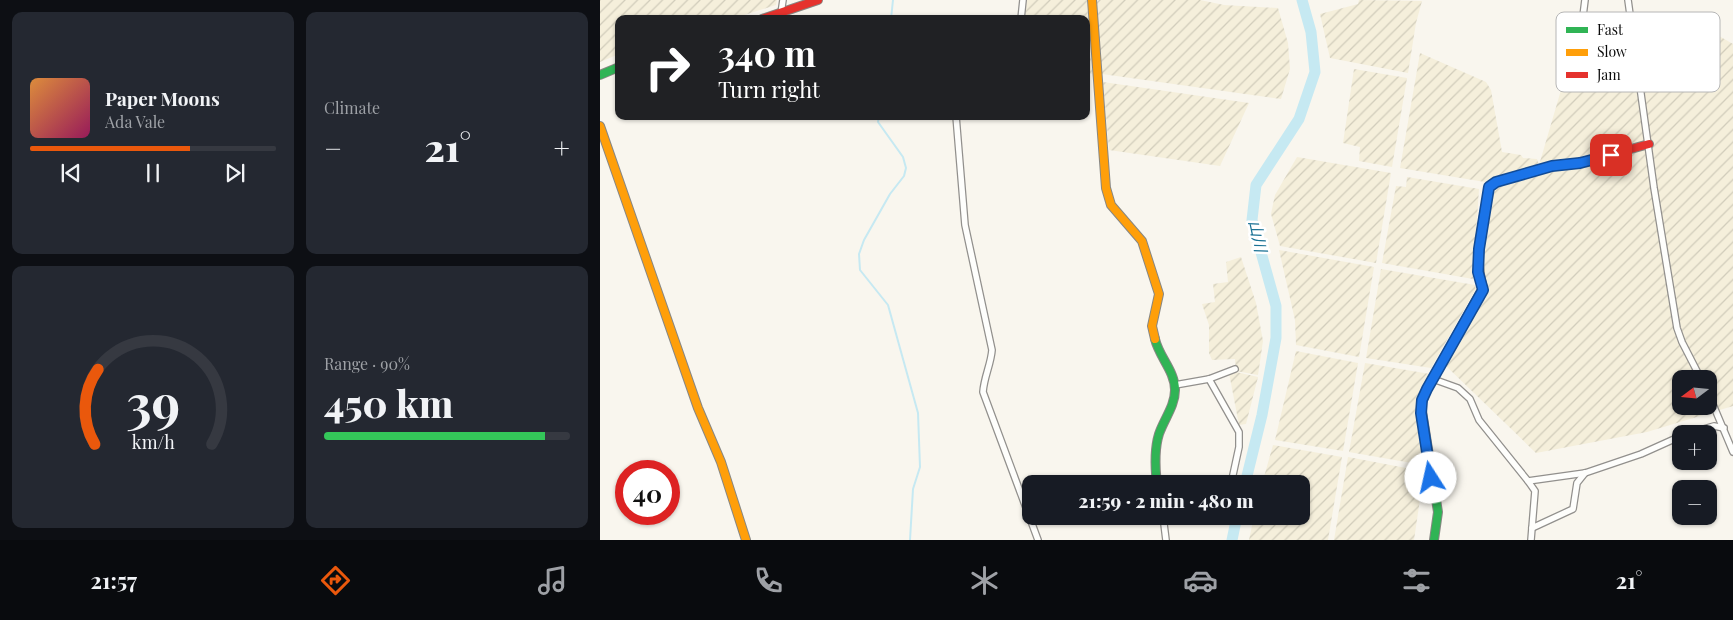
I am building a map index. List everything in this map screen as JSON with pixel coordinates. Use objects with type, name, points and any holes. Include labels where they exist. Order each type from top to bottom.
[{"type":"street","points":[[781,12],[783,0]]},
{"type":"street","points":[[773,15],[818,0]]},
{"type":"street","points":[[1021,15],[1023,0]]},
{"type":"street","points":[[1092,0],[1106,188],[1112,205],[1142,241],[1159,294],[1152,326],[1156,345],[1174,379],[1175,385],[1174,406],[1156,444],[1158,475]]},
{"type":"street","points":[[600,75],[615,69]]},
{"type":"street","points":[[1641,92],[1677,328],[1696,370]]},
{"type":"street","points":[[956,120],[964,225],[992,350],[991,360],[984,377],[983,392],[1038,540]]},
{"type":"street","points":[[600,126],[746,540]]},
{"type":"street","points":[[1434,540],[1438,512],[1421,406],[1432,379],[1483,290],[1478,272],[1479,249],[1489,187],[1496,182],[1552,166],[1580,163],[1649,144]]},
{"type":"street","points":[[1175,385],[1209,379],[1236,369]]},
{"type":"street","points":[[1209,379],[1239,432],[1239,447],[1233,475]]},
{"type":"street","points":[[1432,379],[1458,388],[1470,399],[1479,420],[1535,491],[1532,540]]},
{"type":"street","points":[[1718,414],[1733,452]]},
{"type":"street","points":[[1717,427],[1724,428]]},
{"type":"street","points":[[1528,481],[1585,473],[1641,454],[1672,440]]},
{"type":"street","points":[[1532,528],[1573,510],[1577,483],[1585,473]]},
{"type":"street","points":[[1164,525],[1166,540]]},
{"type":"shaded area","points":[[600,0],[777,0],[776,5],[745,15],[615,15],[615,56],[600,62]]},
{"type":"shaded area","points":[[1027,0],[1087,0],[1088,15],[1025,15]]},
{"type":"shaded area","points":[[1096,0],[1200,0],[1224,5],[1278,8],[1288,43],[1290,69],[1281,99],[1102,74]]},
{"type":"shaded area","points":[[1359,0],[1422,1],[1416,23],[1408,73],[1330,58],[1320,14],[1358,4]]},
{"type":"shaded area","points":[[1720,37],[1733,44],[1733,406],[1718,411],[1718,370],[1672,370],[1672,415],[1703,415],[1647,432],[1536,453],[1445,365],[1482,302],[1486,299],[1481,259],[1491,187],[1485,182],[1400,168],[1420,53],[1486,82],[1491,90],[1502,152],[1521,155],[1523,158],[1537,159],[1539,165],[1560,92],[1720,92]]},
{"type":"shaded area","points":[[1090,44],[1092,74],[1090,74]]},
{"type":"shaded area","points":[[1354,69],[1407,78],[1392,167],[1359,161],[1360,147],[1343,143]]},
{"type":"shaded area","points":[[1103,82],[1249,103],[1220,166],[1109,150]]},
{"type":"shaded area","points":[[1297,157],[1391,173],[1376,263],[1280,246],[1271,214],[1275,195]]},
{"type":"shaded area","points":[[1407,177],[1479,189],[1473,279],[1382,263],[1396,186],[1406,187]]},
{"type":"shaded area","points":[[1279,250],[1374,267],[1359,357],[1296,345],[1295,320]]},
{"type":"shaded area","points":[[1241,257],[1256,303],[1263,341],[1258,375],[1236,371],[1235,359],[1212,360],[1209,353],[1209,325],[1202,304],[1215,302],[1213,284],[1228,282],[1226,262]]},
{"type":"shaded area","points":[[1381,269],[1475,285],[1476,289],[1431,368],[1366,358]]},
{"type":"shaded area","points":[[1296,351],[1358,363],[1343,451],[1275,440]]},
{"type":"shaded area","points":[[1365,363],[1430,374],[1420,393],[1418,404],[1423,465],[1349,452]]},
{"type":"shaded area","points":[[1236,372],[1258,377],[1246,424],[1239,425],[1229,373]]},
{"type":"shaded area","points":[[1273,445],[1342,457],[1328,540],[1249,540],[1252,525],[1310,525],[1310,475],[1265,475]]},
{"type":"shaded area","points":[[1348,457],[1422,471],[1423,479],[1414,540],[1334,540]]},
{"type":"waterway","points":[[891,15],[893,0]]},
{"type":"waterway","name":"山川","points":[[1247,475],[1262,415],[1276,338],[1276,306],[1252,220],[1256,185],[1299,119],[1315,72],[1311,32],[1302,0]]},
{"type":"waterway","points":[[878,120],[903,157],[906,168],[904,176],[890,194],[864,240],[859,254],[860,270],[888,305],[918,413],[920,467],[913,489],[910,540]]},
{"type":"waterway","name":"山川","points":[[1232,540],[1235,525]]},
{"type":"traffic: fast","points":[[600,75],[615,69]]},
{"type":"traffic: fast","points":[[1434,540],[1438,512],[1421,405],[1427,389],[1483,288]]},
{"type":"traffic: fast","points":[[1155,339],[1170,370],[1175,390],[1173,402],[1157,440],[1155,459],[1156,475]]},
{"type":"traffic: slow","points":[[1092,0],[1106,188],[1111,205],[1142,241],[1159,294],[1152,326],[1155,339]]},
{"type":"traffic: slow","points":[[600,126],[698,408],[721,462],[746,540]]},
{"type":"traffic: jam","points":[[774,15],[818,0]]},
{"type":"traffic: jam","points":[[1483,288],[1480,276],[1479,250],[1489,187],[1496,182],[1552,166],[1580,163],[1649,144]]},
{"type":"route","points":[[1431,478],[1421,406],[1427,389],[1483,290],[1484,286],[1478,272],[1479,249],[1486,196],[1489,187],[1496,182],[1552,166],[1580,163],[1611,155]]}]
